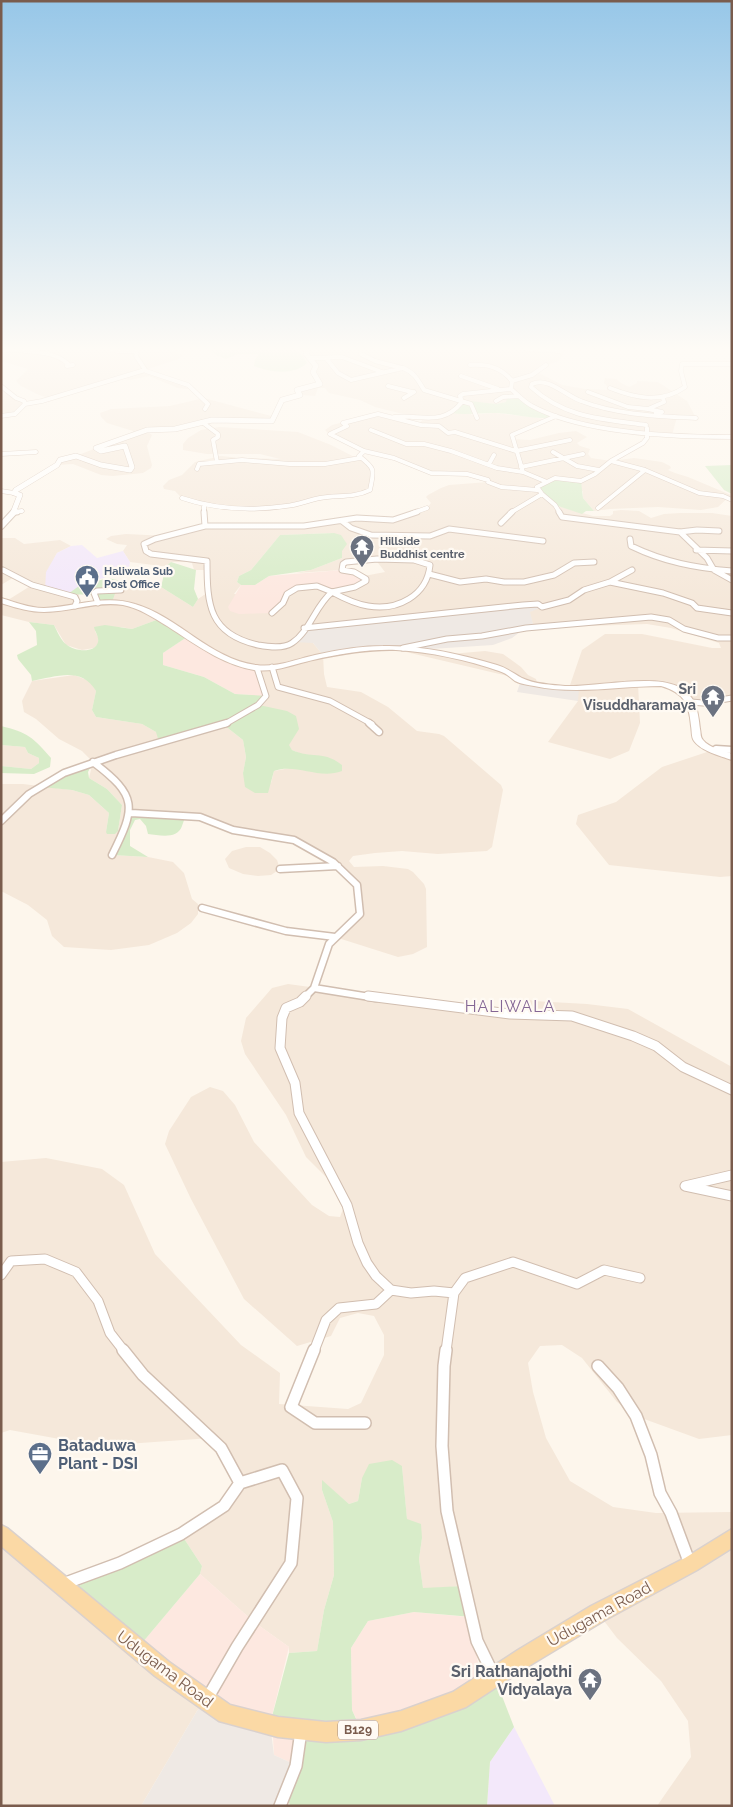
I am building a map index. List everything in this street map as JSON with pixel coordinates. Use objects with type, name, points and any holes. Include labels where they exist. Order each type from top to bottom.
[{"type":"main road","points":[[1,600],[20,607],[44,610],[112,602],[134,606],[159,619],[208,650],[230,660],[257,668],[272,667],[323,655],[403,648],[506,671],[521,680],[579,689],[587,686],[662,684],[675,688],[691,702],[694,709],[697,739],[704,746],[716,749],[732,757]]},
{"type":"main road","name":"Udugama Road","points":[[1,1534],[150,1659],[206,1701],[226,1714],[278,1727],[301,1730],[361,1730],[401,1721],[459,1700],[598,1613],[690,1564],[732,1538]]},
{"type":"street","points":[[14,493],[57,465],[60,460],[74,456],[101,465],[130,470],[132,467],[129,453],[125,446],[101,451],[96,448],[138,433]]},
{"type":"street","points":[[216,462],[213,440],[218,437],[217,433]]},
{"type":"street","points":[[331,433],[330,434],[364,451],[394,458],[430,473],[467,474],[488,480],[488,482],[501,487],[537,490],[555,505],[562,517],[680,532],[697,530],[720,531]]},
{"type":"street","points":[[379,433],[406,444],[424,444],[505,470],[522,470],[583,454]]},
{"type":"street","points":[[459,433],[516,451],[570,440]]},
{"type":"street","points":[[516,433],[512,435],[522,470],[546,482]]},
{"type":"street","points":[[537,490],[537,487],[555,478],[581,481],[643,443],[648,438],[648,433]]},
{"type":"street","points":[[659,433],[690,437],[732,437]]},
{"type":"street","points":[[360,458],[359,456],[364,451]]},
{"type":"street","points":[[1,454],[36,452]]},
{"type":"street","points":[[553,452],[577,466],[600,470]]},
{"type":"street","points":[[489,464],[494,454]]},
{"type":"street","points":[[182,498],[204,505],[269,508],[290,506],[313,499],[360,494],[370,490],[374,472],[370,464],[360,458],[325,464],[290,464],[242,460],[199,464],[197,469]]},
{"type":"street","points":[[611,461],[645,470],[699,493],[723,496],[732,500]]},
{"type":"street","points":[[598,508],[645,470]]},
{"type":"street","points":[[1,491],[20,495],[14,512],[1,526]]},
{"type":"street","points":[[501,523],[509,512],[542,494]]},
{"type":"street","points":[[204,505],[205,526]]},
{"type":"street","points":[[272,614],[281,606],[287,594],[304,586],[322,586],[332,592],[363,606],[384,607],[410,600],[420,593],[429,574],[430,565],[424,561],[358,560],[343,564],[342,570],[360,574],[366,581],[355,587],[332,592],[325,596],[293,642],[274,647],[246,642],[224,632],[213,616],[207,593],[207,561],[151,554],[146,551],[144,544],[149,539],[205,526],[304,526],[357,518],[399,520],[427,508]]},
{"type":"street","points":[[14,512],[22,511]]},
{"type":"street","points":[[342,521],[351,528],[371,536],[430,536],[449,529],[542,541]]},
{"type":"street","points":[[680,532],[696,550],[707,558],[714,570],[732,580]]},
{"type":"street","points":[[630,539],[631,546],[653,558],[696,568],[732,571]]},
{"type":"street","points":[[696,550],[732,551]]},
{"type":"street","points":[[429,574],[460,582],[486,579],[504,582],[524,582],[554,576],[574,564],[594,562]]},
{"type":"street","points":[[3,570],[32,585],[75,597],[77,601],[75,606]]},
{"type":"street","points":[[304,628],[523,605],[538,604],[542,606],[569,600],[584,590],[610,582],[632,570]]},
{"type":"street","points":[[610,582],[663,593],[692,603],[697,608],[732,612]]},
{"type":"street","points":[[98,603],[94,593],[96,591],[100,589],[115,592],[121,590]]},
{"type":"street","points":[[403,648],[447,639],[482,636],[526,628],[651,617],[669,620],[684,629],[718,638],[732,638]]},
{"type":"street","points":[[272,667],[278,687],[330,701],[373,725],[379,732]]},
{"type":"street","points":[[1,820],[29,794],[64,774],[93,762],[224,725],[258,705],[266,696],[257,668]]},
{"type":"street","points":[[691,702],[702,703],[732,698]]},
{"type":"street","points":[[716,749],[732,750]]},
{"type":"street","points":[[93,762],[121,784],[128,797],[131,813],[112,855]]},
{"type":"street","points":[[131,813],[200,818],[233,830],[294,840],[338,866],[357,885],[360,914],[344,932],[335,937],[329,944],[314,988],[300,1002],[286,1008],[282,1018],[280,1048],[295,1083],[299,1114],[347,1205],[358,1243],[367,1264],[376,1276],[391,1290],[411,1293],[434,1291],[454,1294]]},
{"type":"street","points":[[280,869],[338,866]]},
{"type":"street","points":[[202,908],[286,931],[335,937]]},
{"type":"street","points":[[314,988],[399,1001],[510,1014],[572,1016],[633,1036],[656,1046],[684,1067],[732,1090]]},
{"type":"street","points":[[732,1175],[685,1186],[732,1196]]},
{"type":"street","points":[[1,1275],[11,1261],[44,1259],[76,1272],[98,1300],[110,1333],[143,1375],[221,1448],[240,1483]]},
{"type":"street","points":[[495,1678],[477,1641],[447,1511],[442,1446],[444,1366],[454,1294],[465,1278],[513,1262],[577,1284],[604,1270],[640,1278]]},
{"type":"street","points":[[365,1423],[315,1423],[291,1407],[326,1320],[339,1308],[376,1304],[391,1290]]},
{"type":"street","points":[[598,1366],[618,1388],[636,1416],[650,1455],[660,1493],[671,1514],[690,1564]]},
{"type":"street","points":[[61,1585],[120,1563],[181,1534],[224,1506],[240,1483],[282,1470],[297,1498],[291,1563],[237,1647],[206,1701]]},
{"type":"street","points":[[280,1806],[296,1766],[301,1730]]},
{"type":"shaded area","points":[[150,433],[152,435],[147,446],[152,465],[151,468],[143,473],[113,476],[101,475],[73,464],[57,465],[60,460],[76,456],[132,434]]},
{"type":"shaded area","points":[[196,433],[301,433],[331,445],[372,466],[370,490],[269,508],[204,505],[182,498],[175,491],[164,489],[163,486],[169,480],[182,475],[195,462],[221,456],[280,459],[260,454],[207,454],[183,450],[183,444]]},
{"type":"shaded area","points":[[329,433],[514,433],[512,439],[530,440],[558,433],[580,433],[587,437],[577,443],[590,449],[588,454],[591,458],[611,461],[634,458],[662,462],[670,466],[671,468],[668,470],[731,495],[718,507],[701,510],[658,507],[594,511],[583,498],[583,491],[555,505],[593,516],[610,516],[613,514],[613,511],[621,510],[639,511],[651,518],[664,514],[680,513],[712,513],[732,516],[732,701],[691,702],[682,694],[662,684],[638,684],[640,723],[629,751],[610,759],[548,742],[578,701],[569,688],[582,650],[605,634],[642,634],[712,648],[721,648],[719,643],[671,628],[647,624],[534,628],[529,612],[535,609],[313,643],[323,655],[327,687],[361,692],[388,707],[417,731],[444,736],[501,785],[503,790],[492,847],[487,851],[438,854],[402,851],[353,856],[349,861],[354,867],[383,866],[408,869],[424,884],[426,889],[427,947],[413,954],[398,957],[335,937],[361,914],[357,885],[338,866],[294,840],[233,830],[200,817],[131,813],[112,855],[148,857],[173,862],[184,873],[192,899],[198,904],[198,914],[191,923],[177,933],[149,945],[111,950],[64,947],[52,936],[47,920],[28,905],[1,891],[1,784],[23,784],[72,790],[89,795],[109,813],[106,832],[118,831],[122,805],[107,789],[89,778],[93,762],[82,751],[59,739],[36,719],[24,712],[22,701],[32,681],[74,675],[90,681],[96,691],[92,710],[96,717],[142,724],[156,732],[224,725],[243,740],[246,757],[243,773],[271,783],[274,771],[290,768],[301,754],[292,750],[258,705],[230,661],[159,619],[132,629],[121,627],[95,631],[98,637],[98,644],[94,648],[82,650],[66,645],[54,625],[29,622],[1,615],[1,600],[8,600],[32,585],[16,576],[1,585],[1,538],[15,538],[24,544],[60,540],[71,546],[57,553],[54,559],[68,594],[79,594],[77,606],[103,602],[126,582],[161,587],[193,607],[198,599],[207,593],[207,570],[194,570],[192,563],[188,562],[171,562],[166,566],[161,566],[130,562],[123,551],[127,545],[117,544],[106,539],[111,536],[126,534],[168,536],[205,526],[304,526],[357,518],[384,520],[427,508],[431,503],[426,497],[449,485],[488,482],[467,474],[431,473],[394,458],[364,451]],"holes":[[[334,533],[342,558],[311,570],[296,573],[342,570],[346,562],[375,559],[385,572],[296,589],[287,594],[234,594],[241,585],[237,582],[239,576],[251,570],[280,535]]]},
{"type":"shaded area","points":[[82,545],[97,558],[123,551],[130,562],[129,567],[125,572],[86,583],[68,594],[45,590],[46,572],[57,553],[71,546]]},
{"type":"shaded area","points":[[348,570],[366,581],[332,592],[311,586],[287,594],[272,613],[239,614],[230,611],[228,607],[241,585],[255,585],[269,576]]},
{"type":"shaded area","points":[[523,605],[542,607],[530,612],[534,628],[524,629],[512,638],[493,645],[415,650],[389,648],[323,655],[313,643],[293,642],[304,628]]},
{"type":"shaded area","points":[[187,637],[208,650],[257,668],[266,696],[235,694],[204,677],[163,665],[163,653]]},
{"type":"shaded area","points":[[389,648],[439,655],[485,651],[503,654],[521,667],[528,675],[536,679],[537,683]]},
{"type":"shaded area","points":[[521,680],[579,689],[578,701],[517,692]]},
{"type":"shaded area","points":[[1,745],[25,747],[28,753],[39,758],[39,763],[31,769],[1,766]]},
{"type":"shaded area","points":[[716,749],[732,750],[732,876],[720,877],[609,865],[576,824],[578,815],[616,802],[662,767]]},
{"type":"shaded area","points":[[246,847],[260,847],[270,853],[277,860],[280,869],[271,875],[258,876],[243,874],[229,868],[225,859],[232,851]]},
{"type":"shaded area","points":[[288,984],[509,1014],[528,999],[628,1009],[732,1067],[732,1435],[699,1439],[636,1416],[617,1402],[582,1358],[562,1345],[540,1346],[528,1363],[533,1392],[546,1438],[570,1481],[613,1507],[656,1513],[732,1512],[732,1806],[657,1806],[691,1757],[688,1721],[661,1681],[617,1638],[598,1613],[495,1678],[463,1586],[423,1589],[419,1559],[422,1538],[407,1520],[402,1466],[362,1478],[358,1501],[349,1504],[322,1481],[322,1490],[333,1522],[334,1575],[324,1610],[317,1651],[289,1653],[289,1647],[254,1622],[200,1574],[202,1566],[181,1534],[201,1522],[240,1483],[211,1438],[98,1446],[10,1430],[1,1433],[1,1162],[46,1158],[102,1169],[124,1185],[155,1254],[241,1345],[280,1373],[279,1404],[348,1409],[361,1403],[384,1355],[384,1335],[374,1316],[358,1313],[340,1318],[331,1336],[297,1346],[244,1299],[191,1199],[165,1144],[169,1131],[191,1097],[210,1087],[223,1091],[235,1105],[254,1142],[312,1205],[329,1216],[340,1217],[343,1209],[326,1177],[306,1157],[286,1115],[245,1054],[241,1041],[246,1018],[272,988]]},
{"type":"shaded area","points":[[1,1534],[206,1701],[197,1711],[141,1806],[1,1806]]},
{"type":"shaded area","points":[[200,1574],[254,1622],[289,1647],[270,1724],[301,1730],[296,1765],[274,1755],[273,1737],[226,1714],[137,1649]]},
{"type":"shaded area","points":[[414,1612],[469,1617],[481,1678],[432,1702],[394,1713],[357,1720],[352,1710],[351,1648],[368,1621]]},
{"type":"shaded area","points":[[206,1701],[270,1724],[274,1755],[296,1765],[280,1806],[141,1806],[197,1711]]},
{"type":"shaded area","points":[[514,1727],[555,1806],[487,1806],[490,1762]]},
{"type":"green space","points":[[732,465],[732,494],[724,490],[705,466]]},
{"type":"green space","points":[[555,478],[581,481],[583,498],[594,511],[586,511],[582,514],[555,505],[537,490]]},
{"type":"green space","points":[[334,533],[341,535],[347,544],[342,551],[342,558],[311,570],[269,576],[255,585],[241,585],[237,582],[239,576],[251,570],[280,535]]},
{"type":"green space","points":[[171,562],[196,570],[194,589],[198,599],[193,607],[161,587],[166,566]]},
{"type":"green space","points":[[108,578],[126,582],[117,588],[112,602],[98,603],[94,595],[68,594],[79,586]]},
{"type":"green space","points":[[159,619],[187,637],[163,653],[163,665],[204,677],[235,694],[266,696],[259,705],[287,711],[296,716],[299,729],[289,745],[292,750],[335,760],[342,765],[342,771],[325,774],[291,769],[274,771],[268,793],[255,793],[245,787],[243,773],[246,757],[243,740],[224,725],[159,742],[156,732],[142,724],[96,717],[92,710],[96,691],[83,678],[67,675],[32,681],[31,675],[18,659],[17,655],[37,645],[36,631],[29,622],[54,625],[59,636],[70,647],[89,650],[96,646],[98,642],[94,627],[105,625],[132,629]]},
{"type":"green space","points":[[1,726],[24,733],[40,745],[51,758],[50,767],[34,774],[1,773],[1,766],[31,769],[39,763],[39,758],[28,753],[25,747],[1,745]]},
{"type":"green space","points":[[93,762],[88,772],[89,778],[107,789],[122,805],[118,831],[115,834],[107,834],[106,832],[109,813],[89,795],[72,790],[41,787]]},
{"type":"green space","points":[[131,813],[188,816],[180,830],[167,836],[148,834],[146,826],[140,819],[135,820],[130,830],[130,846],[148,857],[112,855]]},
{"type":"green space","points":[[392,1460],[402,1466],[407,1519],[421,1524],[422,1538],[419,1559],[423,1588],[463,1586],[472,1617],[414,1612],[368,1621],[351,1648],[352,1710],[361,1730],[495,1678],[514,1727],[490,1762],[487,1806],[291,1806],[285,1797],[301,1731],[270,1724],[289,1653],[317,1651],[324,1610],[334,1575],[333,1522],[322,1490],[322,1480],[349,1504],[358,1501],[362,1478],[369,1464]]},
{"type":"green space","points":[[181,1534],[202,1566],[200,1574],[137,1649],[61,1585]]},
{"type":"place","name":"Hillside Buddhist centre","points":[[362,568]]},
{"type":"place","name":"Haliwala Sub Post Office","points":[[87,598]]},
{"type":"place","name":"Sri Visuddharamaya","points":[[713,718]]},
{"type":"place","name":"Bataduwa Plant - DSI","points":[[40,1475]]},
{"type":"place","name":"Sri Rathanajothi Vidyalaya","points":[[590,1701]]},
{"type":"district","name":"HALIWALA","points":[[510,1006]]}]
